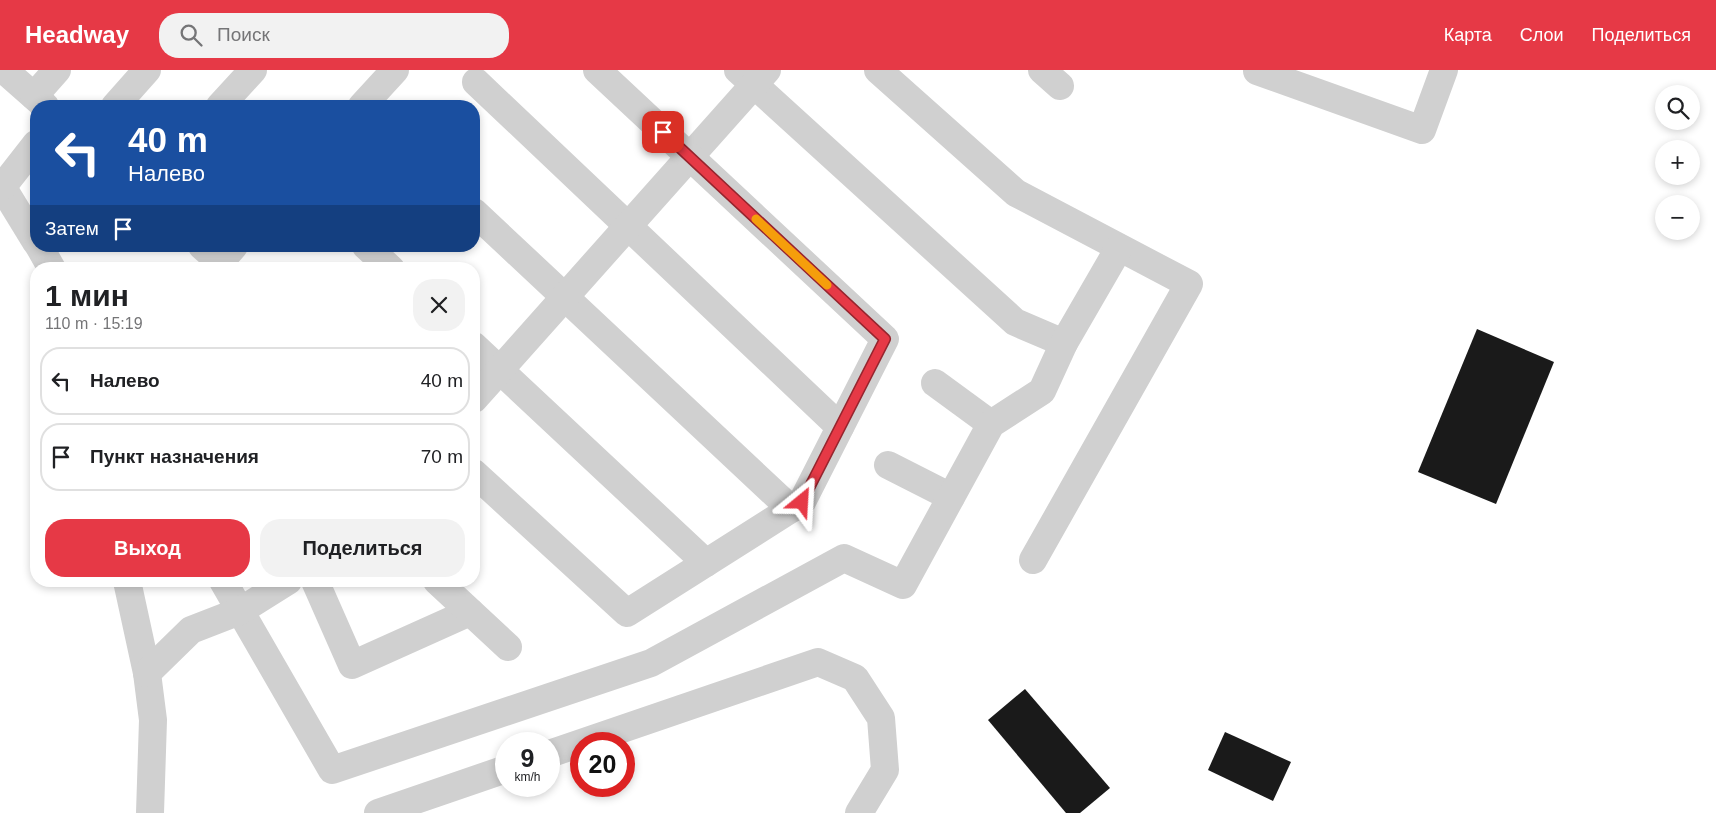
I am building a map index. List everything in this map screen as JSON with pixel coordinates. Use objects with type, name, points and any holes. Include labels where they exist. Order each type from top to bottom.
[{"type":"lane","points":[[4,70],[38,100]]},
{"type":"lane","points":[[40,100],[57,70]]},
{"type":"lane","points":[[120,100],[147,70]]},
{"type":"lane","points":[[226,100],[253,70]]},
{"type":"lane","points":[[368,100],[395,70]]},
{"type":"lane","points":[[480,478],[627,613],[802,502],[885,339],[597,70]]},
{"type":"lane","points":[[878,70],[1016,193],[1189,284],[1033,560]]},
{"type":"lane","points":[[1257,71],[1422,130],[1444,70]]},
{"type":"lane","points":[[480,392],[690,157],[753,75],[1015,322],[1064,343]]},
{"type":"lane","points":[[476,82],[840,427]]},
{"type":"lane","points":[[30,151],[1,184],[30,232]]},
{"type":"lane","points":[[480,218],[791,509]]},
{"type":"lane","points":[[226,587],[332,770],[651,662],[844,558],[903,585],[991,424],[1042,391],[1064,343],[1119,248]]},
{"type":"lane","points":[[209,252],[220,262],[229,252]]},
{"type":"lane","points":[[372,252],[383,262]]},
{"type":"lane","points":[[480,352],[706,563]]},
{"type":"lane","points":[[935,383],[991,424]]},
{"type":"lane","points":[[888,465],[951,497]]},
{"type":"lane","points":[[128,587],[147,673],[153,720],[150,813]]},
{"type":"lane","points":[[147,673],[191,630],[240,611],[278,587]]},
{"type":"lane","points":[[318,587],[352,665],[470,612]]},
{"type":"lane","points":[[443,587],[508,647]]},
{"type":"lane","points":[[560,750],[818,662],[855,678],[880,718],[885,770],[857,811]]},
{"type":"lane","points":[[378,813],[495,773]]},
{"type":"building","points":[[1477,329],[1554,362],[1496,504],[1418,472]]},
{"type":"building","points":[[1025,689],[1110,788],[1080,813],[1066,813],[988,720]]},
{"type":"building","points":[[1225,732],[1291,762],[1273,801],[1208,770]]},
{"type":"slow traffic","points":[[756,219],[827,285]]},
{"type":"route","points":[[663,132],[885,339],[802,502]]}]
